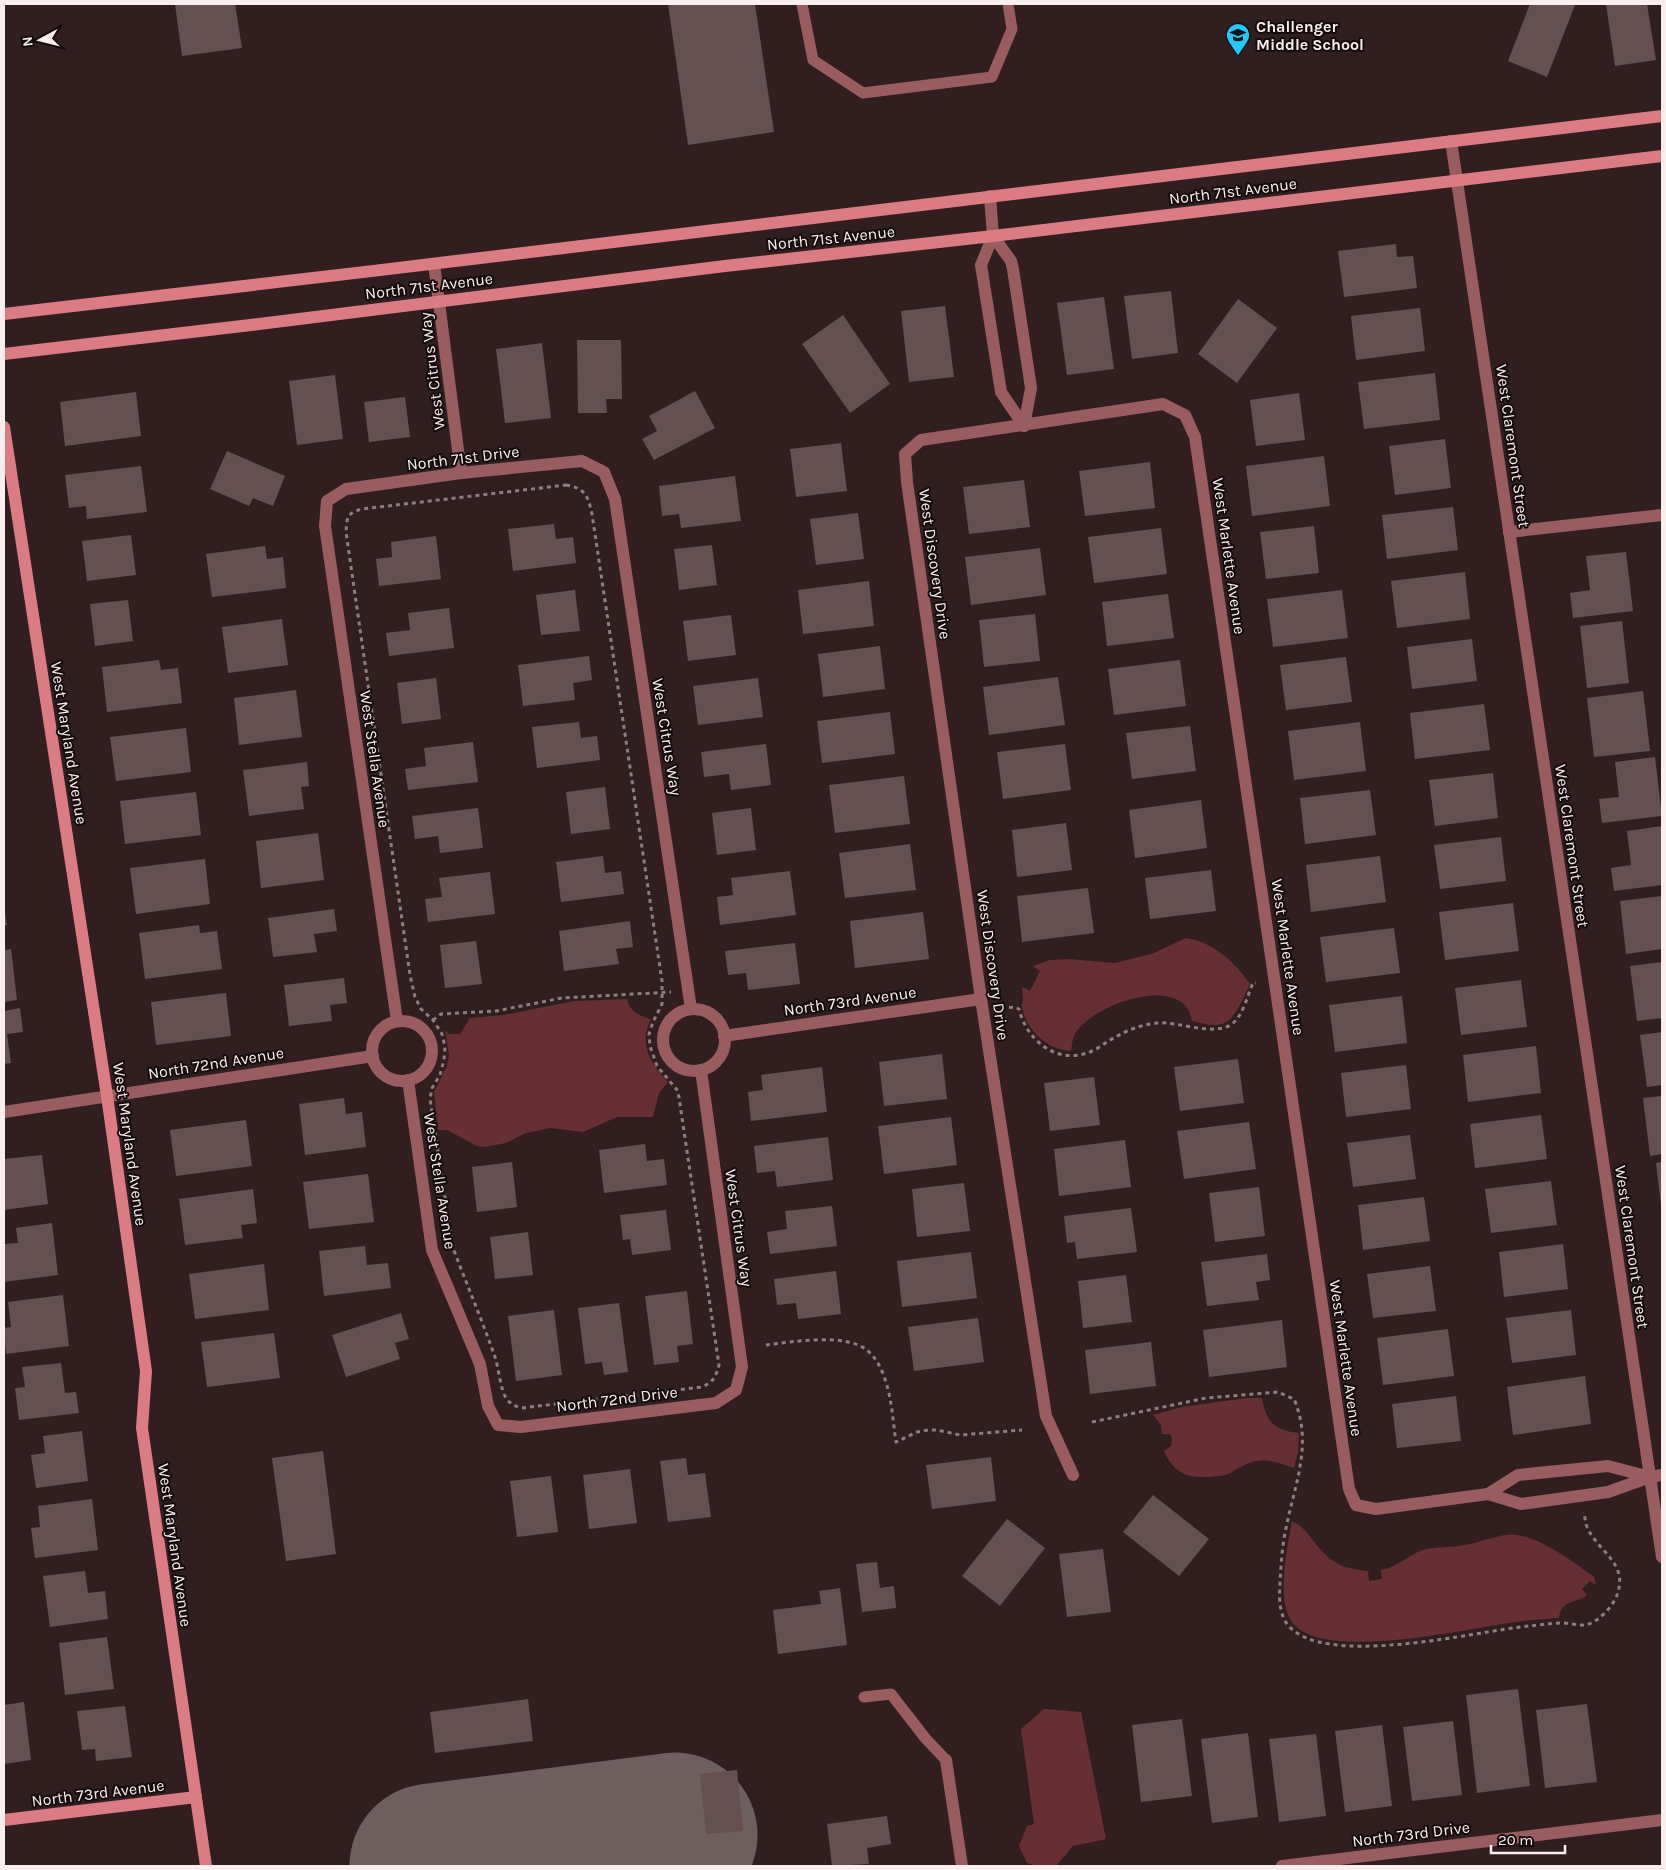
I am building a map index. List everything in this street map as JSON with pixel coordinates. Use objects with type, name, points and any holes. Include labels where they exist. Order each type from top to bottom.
[{"type":"street","name":"North 71st Avenue","points":[[4,314],[1662,116]]},
{"type":"street","name":"West Claremont Street","points":[[1451,141],[1509,532],[1656,1476],[1662,1557]]},
{"type":"street","name":"North 71st Avenue","points":[[4,354],[725,266],[1662,156]]},
{"type":"street","points":[[990,196],[993,236],[981,265],[1001,392],[1024,426]]},
{"type":"street","points":[[993,236],[1011,261],[1013,269],[1030,388],[1024,426]]},
{"type":"street","name":"West Citrus Way","points":[[434,264],[461,473]]},
{"type":"street","name":"West Marlette Avenue","points":[[1024,426],[1162,404],[1185,415],[1195,437],[1349,1489],[1356,1505],[1376,1509],[1488,1494]]},
{"type":"street","name":"West Discovery Drive","points":[[1024,426],[921,440],[905,454],[907,482],[981,999],[1046,1416],[1073,1475]]},
{"type":"street","name":"West Maryland Avenue","points":[[4,427],[107,1096],[146,1371],[142,1428],[206,1866]]},
{"type":"street","name":"North 71st Drive","points":[[327,501],[346,489],[461,473],[582,461],[604,472]]},
{"type":"street","name":"West Citrus Way","points":[[604,472],[615,499],[692,1009]]},
{"type":"street","name":"West Stella Avenue","points":[[327,501],[325,526],[397,1021]]},
{"type":"street","points":[[1509,532],[1662,515]]},
{"type":"street","name":"North 73rd Avenue","points":[[724,1036],[981,999]]},
{"type":"street","points":[[692,1009],[709,1013],[716,1018],[724,1036],[722,1053],[717,1061],[701,1070],[691,1071],[682,1069],[674,1064],[668,1057],[663,1040],[664,1030],[668,1022],[683,1011],[692,1009]]},
{"type":"street","points":[[397,1021],[417,1024],[425,1031],[430,1040],[432,1050],[431,1060],[426,1070],[408,1080],[399,1080],[382,1073],[373,1056],[372,1047],[380,1030],[397,1021]]},
{"type":"street","name":"North 72nd Avenue","points":[[4,1112],[373,1056]]},
{"type":"street","name":"West Citrus Way","points":[[701,1070],[742,1367],[736,1390]]},
{"type":"street","name":"West Stella Avenue","points":[[408,1080],[432,1250],[480,1364],[488,1406],[498,1425]]},
{"type":"street","name":"North 72nd Drive","points":[[498,1425],[521,1427],[716,1403],[736,1390]]},
{"type":"street","points":[[1488,1494],[1518,1475],[1536,1473],[1608,1466],[1656,1476]]},
{"type":"street","points":[[1488,1494],[1521,1504],[1608,1492],[1656,1476]]},
{"type":"street","points":[[946,1760],[962,1866]]},
{"type":"street","name":"North 73rd Avenue","points":[[4,1820],[196,1798]]},
{"type":"street","name":"North 73rd Drive","points":[[1282,1866],[1662,1820]]},
{"type":"lane","points":[[802,4],[813,60],[863,93],[992,77],[1012,29],[1008,4]]},
{"type":"lane","points":[[864,1697],[891,1694],[926,1739],[946,1760]]},
{"type":"path","points":[[566,485],[576,487],[584,492],[589,500],[663,993],[662,1004],[649,1034],[650,1046],[657,1066],[678,1091],[719,1365],[716,1376],[711,1383],[702,1387],[522,1408],[512,1405],[506,1399],[502,1389],[494,1356],[453,1248],[449,1228],[430,1099],[432,1088],[440,1075],[445,1047],[442,1034],[433,1020],[421,1009],[410,975],[346,532],[347,519],[352,511],[566,485]]},
{"type":"path","points":[[1006,1007],[1018,1009],[1026,1030],[1041,1045],[1053,1052],[1077,1055],[1088,1053],[1120,1034],[1145,1024],[1171,1022],[1209,1029],[1226,1027],[1233,1023],[1240,1013],[1253,984]]},
{"type":"path","points":[[433,1020],[441,1014],[496,1011],[562,998],[663,993]]},
{"type":"path","points":[[766,1345],[844,1341],[868,1350],[878,1363],[885,1380],[891,1404],[896,1442],[917,1432],[928,1430],[960,1435],[1022,1430]]},
{"type":"path","points":[[1092,1422],[1206,1398],[1278,1392],[1294,1399],[1302,1421],[1303,1447],[1282,1550],[1281,1611],[1286,1623],[1296,1634],[1312,1641],[1328,1644],[1348,1646],[1397,1644],[1527,1626],[1563,1623],[1588,1625],[1597,1620],[1617,1598],[1620,1580],[1614,1561],[1587,1527],[1584,1509]]},
{"type":"shaded area","points":[[1186,938],[1205,944],[1222,954],[1250,984],[1238,1009],[1223,1024],[1210,1025],[1192,1021],[1185,1006],[1173,998],[1155,996],[1136,998],[1116,1004],[1083,1024],[1074,1036],[1071,1051],[1062,1050],[1046,1043],[1033,1031],[1028,1023],[1022,1006],[1022,987],[1030,991],[1040,971],[1033,966],[1050,960],[1069,959],[1115,963],[1154,953]]},
{"type":"shaded area","points":[[627,999],[630,1007],[636,1013],[651,1019],[646,1037],[648,1053],[656,1068],[668,1082],[659,1093],[653,1117],[617,1117],[583,1132],[550,1128],[526,1133],[506,1143],[485,1147],[477,1146],[447,1130],[438,1130],[434,1092],[447,1066],[449,1055],[445,1030],[449,1034],[460,1034],[470,1018],[504,1015],[574,1001]]},
{"type":"shaded area","points":[[1246,1398],[1262,1398],[1269,1419],[1277,1427],[1299,1433],[1298,1452],[1294,1468],[1271,1461],[1257,1461],[1221,1476],[1202,1477],[1182,1473],[1172,1464],[1164,1451],[1171,1446],[1172,1438],[1170,1434],[1162,1434],[1161,1425],[1153,1415],[1182,1407]]},
{"type":"shaded area","points":[[1292,1521],[1302,1528],[1334,1562],[1356,1570],[1368,1571],[1369,1581],[1382,1579],[1381,1570],[1392,1567],[1423,1550],[1459,1546],[1505,1535],[1516,1535],[1527,1537],[1552,1548],[1594,1577],[1596,1585],[1590,1581],[1582,1589],[1587,1595],[1563,1607],[1559,1618],[1517,1622],[1399,1640],[1365,1642],[1333,1640],[1308,1634],[1292,1622],[1287,1612],[1284,1573]]},
{"type":"shaded area","points":[[1044,1709],[1081,1712],[1106,1839],[1073,1846],[1056,1866],[1037,1866],[1027,1863],[1019,1846],[1027,1826],[1034,1824],[1021,1729]]},
{"type":"building","points":[[175,4],[235,4],[242,48],[182,56]]},
{"type":"building","points":[[668,4],[755,4],[774,132],[688,145]]},
{"type":"building","points":[[1530,4],[1575,5],[1547,77],[1508,61]]},
{"type":"building","points":[[1606,4],[1647,4],[1656,60],[1615,66]]},
{"type":"building","points":[[1396,244],[1397,257],[1413,256],[1417,288],[1344,297],[1338,251]]},
{"type":"building","points":[[1171,291],[1178,353],[1132,359],[1124,296]]},
{"type":"building","points":[[1104,297],[1114,369],[1067,375],[1057,303]]},
{"type":"building","points":[[1238,299],[1277,328],[1237,383],[1198,354]]},
{"type":"building","points":[[945,306],[954,377],[909,382],[901,311]]},
{"type":"building","points":[[1420,308],[1425,351],[1356,360],[1351,316]]},
{"type":"building","points":[[843,315],[890,384],[850,413],[802,344]]},
{"type":"building","points":[[577,340],[621,340],[622,399],[606,399],[607,413],[578,413]]},
{"type":"building","points":[[542,343],[551,418],[505,423],[496,349]]},
{"type":"building","points":[[1435,373],[1440,420],[1364,429],[1358,382]]},
{"type":"building","points":[[335,375],[343,439],[297,445],[289,381]]},
{"type":"building","points":[[695,391],[715,428],[654,460],[642,439],[657,431],[649,416]]},
{"type":"building","points":[[136,392],[141,436],[65,446],[60,402]]},
{"type":"building","points":[[1299,393],[1305,440],[1256,446],[1250,400]]},
{"type":"building","points":[[405,397],[410,437],[369,442],[364,402]]},
{"type":"building","points":[[1445,439],[1451,488],[1395,495],[1389,446]]},
{"type":"building","points":[[841,443],[847,491],[796,497],[790,449]]},
{"type":"building","points":[[227,451],[285,476],[273,506],[253,498],[249,506],[210,489]]},
{"type":"building","points":[[1324,456],[1330,506],[1252,516],[1246,466]]},
{"type":"building","points":[[1150,462],[1155,508],[1085,516],[1079,471]]},
{"type":"building","points":[[141,466],[147,512],[87,519],[86,506],[69,508],[65,475]]},
{"type":"building","points":[[735,476],[741,521],[681,528],[679,514],[662,516],[659,486]]},
{"type":"building","points":[[1024,480],[1030,527],[969,534],[963,487]]},
{"type":"building","points":[[1453,507],[1458,550],[1387,559],[1382,515]]},
{"type":"building","points":[[858,513],[864,559],[816,565],[810,519]]},
{"type":"building","points":[[554,524],[556,539],[573,537],[576,563],[513,571],[508,529]]},
{"type":"building","points":[[1314,526],[1319,573],[1266,579],[1260,532]]},
{"type":"building","points":[[1161,528],[1167,574],[1094,583],[1088,537]]},
{"type":"building","points":[[131,535],[136,575],[87,581],[82,541]]},
{"type":"building","points":[[436,536],[441,579],[379,586],[376,559],[392,557],[391,542]]},
{"type":"building","points":[[712,545],[717,585],[679,590],[674,549]]},
{"type":"building","points":[[265,546],[267,559],[283,557],[286,588],[212,597],[206,554]]},
{"type":"building","points":[[1040,548],[1046,595],[971,605],[965,557]]},
{"type":"building","points":[[1626,552],[1633,611],[1573,618],[1570,593],[1590,590],[1586,556]]},
{"type":"building","points":[[1465,572],[1470,619],[1397,628],[1391,581]]},
{"type":"building","points":[[869,581],[874,626],[803,634],[798,590]]},
{"type":"building","points":[[575,590],[580,631],[541,635],[536,595]]},
{"type":"building","points":[[1342,590],[1348,638],[1273,647],[1267,599]]},
{"type":"building","points":[[1168,594],[1174,638],[1107,646],[1102,602]]},
{"type":"building","points":[[128,600],[133,641],[95,646],[90,604]]},
{"type":"building","points":[[449,608],[454,648],[389,656],[386,633],[410,630],[408,613]]},
{"type":"building","points":[[1035,614],[1040,661],[984,667],[979,620]]},
{"type":"building","points":[[731,615],[736,655],[688,661],[683,621]]},
{"type":"building","points":[[282,619],[288,665],[228,673],[222,627]]},
{"type":"building","points":[[1622,621],[1629,683],[1587,688],[1580,626]]},
{"type":"building","points":[[1472,639],[1477,681],[1412,689],[1407,647]]},
{"type":"building","points":[[880,646],[885,689],[823,697],[818,654]]},
{"type":"building","points":[[589,656],[592,680],[573,683],[575,700],[523,706],[518,665]]},
{"type":"building","points":[[1346,657],[1352,702],[1286,710],[1280,665]]},
{"type":"building","points":[[159,660],[161,670],[178,668],[182,703],[107,712],[102,667]]},
{"type":"building","points":[[1180,660],[1186,706],[1114,715],[1108,669]]},
{"type":"building","points":[[1058,677],[1065,725],[989,735],[983,687]]},
{"type":"building","points":[[436,678],[441,719],[402,724],[397,683]]},
{"type":"building","points":[[758,678],[763,717],[698,725],[693,686]]},
{"type":"building","points":[[296,690],[302,737],[239,745],[234,698]]},
{"type":"building","points":[[1643,691],[1650,751],[1594,757],[1587,698]]},
{"type":"building","points":[[1484,704],[1490,750],[1415,759],[1410,713]]},
{"type":"building","points":[[890,712],[895,754],[822,763],[817,721]]},
{"type":"building","points":[[579,722],[581,738],[597,736],[600,760],[537,768],[532,727]]},
{"type":"building","points":[[1360,722],[1366,771],[1294,780],[1288,731]]},
{"type":"building","points":[[1190,726],[1196,771],[1132,779],[1126,733]]},
{"type":"building","points":[[186,728],[191,772],[116,781],[110,737]]},
{"type":"building","points":[[473,742],[478,782],[408,790],[405,769],[426,766],[424,748]]},
{"type":"building","points":[[766,744],[771,785],[731,790],[729,774],[704,777],[701,752]]},
{"type":"building","points":[[1065,744],[1071,790],[1003,799],[997,752]]},
{"type":"building","points":[[1655,757],[1662,816],[1602,823],[1599,799],[1619,797],[1615,762]]},
{"type":"building","points":[[307,762],[309,786],[301,787],[304,809],[249,816],[243,770]]},
{"type":"building","points":[[1493,773],[1498,818],[1435,826],[1429,780]]},
{"type":"building","points":[[904,776],[910,824],[835,833],[829,785]]},
{"type":"building","points":[[605,787],[610,829],[571,834],[566,792]]},
{"type":"building","points":[[1370,790],[1376,835],[1305,844],[1300,798]]},
{"type":"building","points":[[196,792],[201,835],[125,844],[120,801]]},
{"type":"building","points":[[1201,800],[1207,848],[1135,858],[1129,810]]},
{"type":"building","points":[[478,808],[483,848],[440,853],[438,836],[415,839],[412,816]]},
{"type":"building","points":[[751,808],[756,850],[717,855],[712,813]]},
{"type":"building","points":[[1066,823],[1072,870],[1017,877],[1012,830]]},
{"type":"building","points":[[1662,826],[1662,885],[1614,891],[1611,868],[1631,865],[1627,831]]},
{"type":"building","points":[[318,833],[324,880],[261,888],[256,841]]},
{"type":"building","points":[[1501,837],[1506,881],[1440,889],[1434,845]]},
{"type":"building","points":[[910,844],[916,890],[845,898],[839,853]]},
{"type":"building","points":[[603,856],[605,873],[621,871],[624,894],[561,902],[556,862]]},
{"type":"building","points":[[1380,856],[1386,902],[1311,912],[1306,865]]},
{"type":"building","points":[[205,859],[210,904],[136,914],[130,868]]},
{"type":"building","points":[[1211,870],[1216,911],[1150,919],[1145,878]]},
{"type":"building","points":[[790,871],[796,915],[720,925],[717,897],[733,895],[731,878]]},
{"type":"building","points":[[490,872],[495,914],[428,922],[425,899],[442,897],[439,878]]},
{"type":"building","points":[[1088,888],[1094,933],[1022,942],[1017,896]]},
{"type":"building","points":[[1662,896],[1662,949],[1626,954],[1620,901]]},
{"type":"building","points":[[1513,903],[1519,951],[1445,960],[1439,912]]},
{"type":"building","points":[[4,906],[7,925],[4,925]]},
{"type":"building","points":[[334,909],[337,931],[314,934],[317,952],[273,957],[268,918]]},
{"type":"building","points":[[923,912],[929,959],[855,968],[850,921]]},
{"type":"building","points":[[630,921],[633,947],[616,949],[619,964],[564,971],[559,931]]},
{"type":"building","points":[[199,925],[200,933],[217,931],[222,969],[145,979],[139,933]]},
{"type":"building","points":[[1394,928],[1400,973],[1326,982],[1320,937]]},
{"type":"building","points":[[476,941],[482,984],[445,988],[440,945]]},
{"type":"building","points":[[795,943],[800,984],[748,990],[746,973],[728,975],[725,951]]},
{"type":"building","points":[[11,949],[17,1000],[4,1002],[4,950]]},
{"type":"building","points":[[1662,962],[1662,1018],[1637,1021],[1630,966]]},
{"type":"building","points":[[344,978],[347,1003],[330,1005],[332,1021],[289,1026],[284,985]]},
{"type":"building","points":[[1521,980],[1527,1027],[1461,1035],[1455,988]]},
{"type":"building","points":[[226,993],[231,1036],[156,1045],[151,1002]]},
{"type":"building","points":[[1402,996],[1407,1043],[1335,1052],[1329,1005]]},
{"type":"building","points":[[20,1008],[23,1032],[7,1034],[11,1063],[4,1064],[4,1011]]},
{"type":"building","points":[[1662,1032],[1662,1085],[1647,1087],[1640,1035]]},
{"type":"building","points":[[1536,1046],[1541,1093],[1468,1102],[1463,1055]]},
{"type":"building","points":[[942,1054],[947,1099],[884,1106],[879,1062]]},
{"type":"building","points":[[1238,1059],[1244,1103],[1180,1111],[1174,1067]]},
{"type":"building","points":[[1406,1065],[1411,1109],[1346,1117],[1341,1073]]},
{"type":"building","points":[[822,1067],[827,1112],[751,1121],[748,1092],[763,1090],[761,1075]]},
{"type":"building","points":[[1094,1077],[1100,1125],[1050,1131],[1044,1083]]},
{"type":"building","points":[[1662,1096],[1662,1154],[1650,1156],[1643,1098]]},
{"type":"building","points":[[344,1098],[346,1114],[362,1112],[366,1147],[305,1155],[299,1104]]},
{"type":"building","points":[[1541,1115],[1547,1159],[1475,1168],[1470,1124]]},
{"type":"building","points":[[951,1117],[957,1165],[884,1174],[878,1126]]},
{"type":"building","points":[[246,1120],[252,1166],[176,1176],[170,1130]]},
{"type":"building","points":[[1249,1122],[1256,1169],[1184,1179],[1177,1131]]},
{"type":"building","points":[[1410,1135],[1416,1179],[1353,1187],[1347,1143]]},
{"type":"building","points":[[828,1137],[833,1180],[777,1187],[775,1171],[757,1173],[754,1146]]},
{"type":"building","points":[[1125,1140],[1131,1187],[1059,1196],[1054,1149]]},
{"type":"building","points":[[645,1144],[647,1161],[664,1159],[667,1185],[604,1193],[599,1150]]},
{"type":"building","points":[[42,1155],[48,1204],[4,1210],[4,1159]]},
{"type":"building","points":[[512,1162],[517,1207],[477,1212],[472,1167]]},
{"type":"building","points":[[1662,1162],[1662,1205],[1661,1205],[1656,1163]]},
{"type":"building","points":[[368,1174],[374,1222],[309,1229],[303,1182]]},
{"type":"building","points":[[1551,1181],[1557,1225],[1491,1233],[1485,1189]]},
{"type":"building","points":[[964,1183],[970,1231],[917,1237],[912,1189]]},
{"type":"building","points":[[1259,1187],[1265,1236],[1215,1242],[1209,1193]]},
{"type":"building","points":[[253,1189],[257,1223],[241,1225],[243,1238],[185,1245],[179,1199]]},
{"type":"building","points":[[1424,1197],[1430,1241],[1363,1250],[1358,1205]]},
{"type":"building","points":[[832,1206],[837,1246],[770,1254],[767,1232],[787,1229],[785,1211]]},
{"type":"building","points":[[1131,1208],[1137,1252],[1077,1259],[1075,1242],[1067,1243],[1064,1216]]},
{"type":"building","points":[[666,1210],[671,1250],[632,1255],[630,1239],[623,1240],[620,1215]]},
{"type":"building","points":[[52,1223],[58,1275],[4,1282],[4,1244],[18,1243],[16,1228]]},
{"type":"building","points":[[528,1232],[533,1275],[495,1279],[490,1237]]},
{"type":"building","points":[[1563,1244],[1568,1289],[1504,1297],[1499,1252]]},
{"type":"building","points":[[365,1246],[367,1265],[388,1263],[391,1288],[324,1296],[319,1251]]},
{"type":"building","points":[[971,1252],[977,1298],[902,1307],[897,1261]]},
{"type":"building","points":[[1267,1254],[1270,1280],[1256,1282],[1259,1300],[1207,1306],[1201,1262]]},
{"type":"building","points":[[264,1264],[269,1310],[195,1319],[189,1274]]},
{"type":"building","points":[[1430,1266],[1436,1311],[1373,1318],[1367,1274]]},
{"type":"building","points":[[836,1271],[841,1314],[798,1319],[796,1303],[777,1305],[774,1279]]},
{"type":"building","points":[[1126,1275],[1132,1322],[1083,1328],[1078,1281]]},
{"type":"building","points":[[687,1291],[693,1344],[677,1346],[679,1362],[654,1365],[645,1296]]},
{"type":"building","points":[[63,1295],[69,1346],[6,1354],[4,1328],[11,1327],[8,1302]]},
{"type":"building","points":[[619,1303],[628,1372],[604,1375],[602,1362],[585,1364],[578,1308]]},
{"type":"building","points":[[554,1310],[562,1375],[516,1381],[508,1316]]},
{"type":"building","points":[[1571,1310],[1576,1355],[1512,1363],[1506,1318]]},
{"type":"building","points":[[401,1313],[409,1339],[395,1343],[400,1359],[346,1377],[332,1335]]},
{"type":"building","points":[[978,1318],[984,1362],[914,1371],[908,1327]]},
{"type":"building","points":[[1282,1320],[1287,1367],[1209,1377],[1203,1330]]},
{"type":"building","points":[[1448,1329],[1454,1376],[1383,1385],[1377,1338]]},
{"type":"building","points":[[274,1333],[280,1378],[207,1387],[201,1342]]},
{"type":"building","points":[[1151,1342],[1156,1386],[1090,1394],[1085,1350]]},
{"type":"building","points":[[61,1363],[65,1393],[76,1392],[79,1413],[19,1420],[15,1388],[25,1387],[22,1367]]},
{"type":"building","points":[[1585,1376],[1591,1424],[1513,1435],[1507,1387]]},
{"type":"building","points":[[1456,1396],[1461,1441],[1397,1448],[1392,1404]]},
{"type":"building","points":[[82,1431],[88,1481],[36,1488],[31,1455],[45,1453],[43,1436]]},
{"type":"building","points":[[323,1451],[336,1554],[286,1561],[272,1458]]},
{"type":"building","points":[[991,1457],[996,1501],[932,1509],[926,1465]]},
{"type":"building","points":[[686,1458],[688,1475],[705,1473],[711,1517],[668,1522],[660,1461]]},
{"type":"building","points":[[630,1469],[637,1523],[589,1529],[583,1475]]},
{"type":"building","points":[[551,1476],[558,1532],[517,1537],[510,1481]]},
{"type":"building","points":[[1153,1495],[1209,1539],[1179,1576],[1123,1532]]},
{"type":"building","points":[[92,1499],[98,1550],[35,1558],[31,1528],[40,1527],[38,1506]]},
{"type":"building","points":[[1007,1519],[1045,1548],[1000,1606],[962,1576]]},
{"type":"building","points":[[1103,1549],[1111,1612],[1067,1617],[1059,1554]]},
{"type":"building","points":[[877,1562],[880,1588],[894,1586],[896,1608],[862,1612],[856,1564]]},
{"type":"building","points":[[85,1571],[88,1593],[105,1591],[108,1619],[50,1627],[43,1576]]},
{"type":"building","points":[[840,1588],[847,1645],[778,1654],[773,1610],[821,1604],[819,1591]]},
{"type":"building","points":[[107,1637],[114,1689],[65,1695],[59,1643]]},
{"type":"building","points":[[1518,1689],[1530,1786],[1477,1793],[1466,1695]]},
{"type":"building","points":[[528,1699],[533,1741],[435,1753],[430,1712]]},
{"type":"building","points":[[24,1702],[31,1760],[4,1764],[4,1705]]},
{"type":"building","points":[[1587,1704],[1597,1782],[1545,1788],[1536,1710]]},
{"type":"building","points":[[125,1706],[132,1757],[96,1761],[95,1749],[82,1750],[77,1711]]},
{"type":"building","points":[[1182,1719],[1192,1796],[1141,1802],[1132,1725]]},
{"type":"building","points":[[1453,1721],[1462,1795],[1412,1801],[1403,1727]]},
{"type":"building","points":[[1382,1725],[1392,1806],[1345,1812],[1335,1731]]},
{"type":"building","points":[[1248,1733],[1258,1817],[1212,1823],[1201,1739]]},
{"type":"building","points":[[1316,1734],[1326,1816],[1279,1822],[1269,1739]]},
{"type":"building","points":[[737,1770],[743,1831],[706,1834],[700,1774]]},
{"type":"building","points":[[887,1816],[891,1844],[867,1848],[869,1864],[832,1866],[827,1824]]},
{"type":"runway","points":[[432,1866],[675,1835]]},
{"type":"place","name":"Challenger Middle School","points":[[1238,56]]}]
